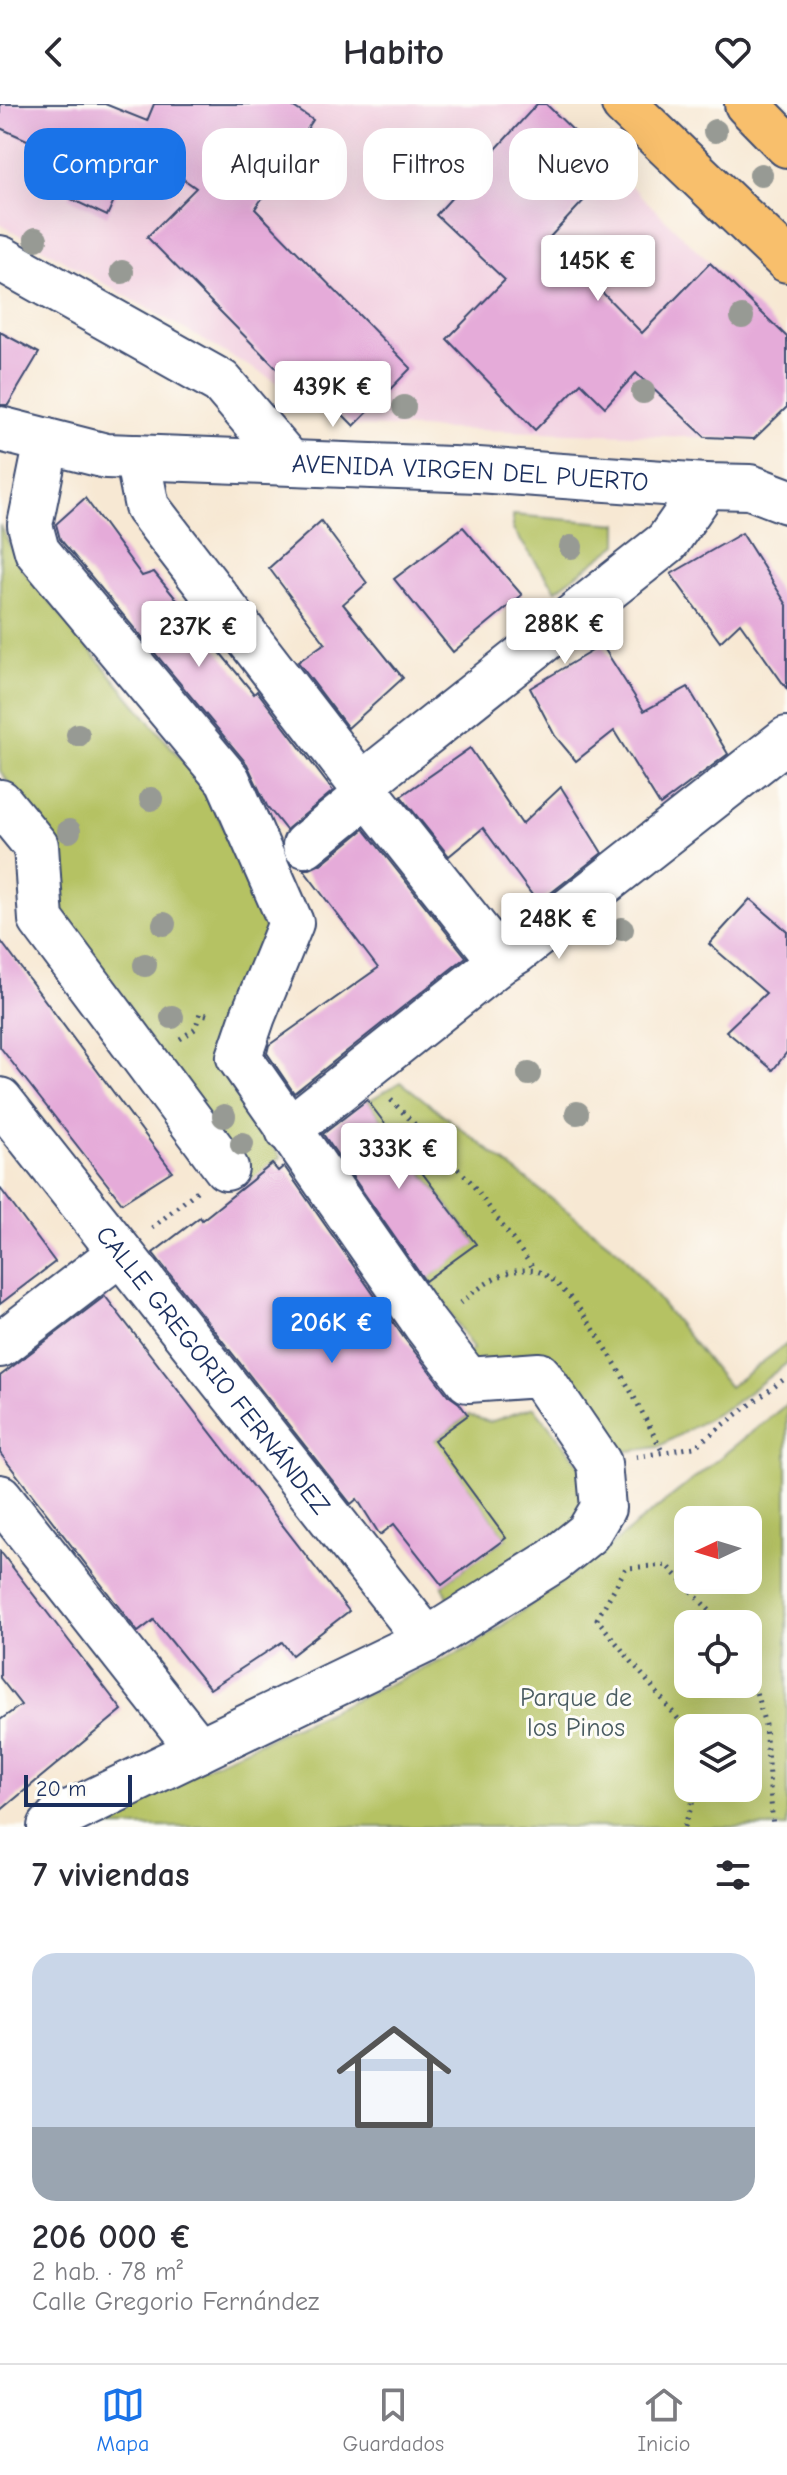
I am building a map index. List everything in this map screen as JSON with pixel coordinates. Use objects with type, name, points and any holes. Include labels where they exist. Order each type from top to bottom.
[{"type":"main road","points":[[624,104],[787,260]]},
{"type":"main road","points":[[747,104],[787,145]]},
{"type":"street","points":[[0,258],[221,382],[289,462]]},
{"type":"street","name":"AVENIDA VIRGEN DEL PUERTO","points":[[0,429],[106,456],[478,470],[775,488]]},
{"type":"street","points":[[47,441],[30,525],[37,551],[228,780],[291,923],[239,1057],[425,1324],[468,1380],[539,1375],[599,1463],[603,1508],[588,1533],[553,1561],[427,1640],[58,1818],[50,1827]]},
{"type":"street","points":[[137,457],[147,507],[501,961]]},
{"type":"street","points":[[305,845],[364,789],[667,542],[706,486]]},
{"type":"street","points":[[288,1130],[787,739]]},
{"type":"street","points":[[0,802],[36,846],[41,920],[226,1168]]},
{"type":"street","name":"CALLE GREGORIO FERNÁNDEZ","points":[[0,1100],[427,1640]]},
{"type":"street","points":[[0,1345],[120,1253]]},
{"type":"street","points":[[0,1497],[199,1750]]},
{"type":"path","points":[[140,1052],[162,1031],[177,1042],[195,1029],[200,1013],[249,1029]]},
{"type":"path","points":[[363,1071],[470,1181],[535,1269],[556,1283],[588,1320],[627,1384],[663,1453]]},
{"type":"path","points":[[120,1253],[226,1168]]},
{"type":"path","points":[[425,1324],[449,1312],[484,1284],[513,1271],[535,1269]]},
{"type":"path","points":[[599,1463],[694,1447],[787,1377]]},
{"type":"path","points":[[674,1714],[597,1619],[626,1568],[667,1565],[709,1610]]},
{"type":"path","points":[[758,1698],[765,1725],[773,1827]]},
{"type":"path","points":[[684,1827],[692,1802]]},
{"type":"shaded area","points":[[0,104],[546,104],[571,128],[509,128],[509,200],[638,200],[638,193],[787,337],[787,407],[754,439],[354,426],[0,224]]},
{"type":"green space","points":[[513,515],[618,524],[618,544],[556,590],[513,530]]},
{"type":"green space","points":[[0,525],[20,566],[197,778],[218,815],[263,915],[268,929],[222,1063],[231,1088],[281,1157],[252,1181],[50,907],[47,834],[0,771]]},
{"type":"green space","points":[[401,1082],[620,1252],[729,1387],[787,1344],[787,1363],[732,1405],[658,1447],[607,1454],[568,1384],[438,1377],[473,1349],[428,1278],[476,1243],[368,1101]]},
{"type":"green space","name":"Parque de los Pinos","points":[[787,1404],[787,1827],[72,1827],[474,1646],[596,1557]]},
{"type":"green space","points":[[534,1407],[590,1477],[581,1520],[477,1591],[449,1599],[442,1585],[506,1538],[460,1476],[428,1445],[468,1415],[490,1422]]},
{"type":"building","points":[[0,104],[105,104],[147,121],[154,104],[289,104],[313,120],[308,128],[202,128],[202,200],[261,200],[255,209],[411,368],[354,426],[295,366],[285,377],[147,237],[196,188],[186,181],[186,128],[24,128],[24,139],[0,128]]},
{"type":"building","points":[[537,104],[546,104],[571,128],[515,128]]},
{"type":"building","points":[[509,135],[509,200],[584,200],[549,238],[642,333],[710,263],[787,337],[787,407],[754,439],[705,437],[636,373],[605,407],[581,383],[535,430],[447,339],[505,280],[436,215],[450,200],[493,200],[493,152]]},
{"type":"building","points":[[73,200],[114,200],[107,216]]},
{"type":"building","points":[[0,332],[39,353],[8,405],[0,405]]},
{"type":"building","points":[[85,498],[142,576],[154,572],[254,694],[257,691],[333,791],[286,830],[267,806],[247,764],[60,539],[56,524]]},
{"type":"building","points":[[321,521],[367,583],[343,604],[403,678],[348,728],[298,662],[325,643],[269,568]]},
{"type":"building","points":[[463,527],[522,595],[453,652],[394,579]]},
{"type":"building","points":[[742,533],[787,605],[787,689],[740,623],[720,642],[671,574]]},
{"type":"building","points":[[602,645],[644,711],[688,687],[728,754],[660,805],[614,731],[576,761],[555,736],[530,688]]},
{"type":"building","points":[[470,748],[522,824],[561,787],[602,853],[538,903],[483,828],[449,856],[401,796]]},
{"type":"building","points":[[364,829],[466,957],[294,1093],[267,1053],[269,1045],[378,968],[303,869],[321,864]]},
{"type":"building","points":[[750,899],[787,931],[787,1052],[773,1070],[726,1031],[766,993],[709,944]]},
{"type":"building","points":[[0,940],[172,1171],[122,1203],[0,1047]]},
{"type":"building","points":[[367,1100],[476,1244],[425,1281],[323,1134]]},
{"type":"building","points":[[272,1164],[278,1171],[284,1166],[404,1338],[448,1395],[468,1415],[434,1440],[506,1538],[442,1585],[394,1524],[380,1535],[357,1499],[351,1504],[153,1253],[200,1217],[202,1220]]},
{"type":"building","points":[[0,1188],[55,1262],[0,1304]]},
{"type":"building","points":[[105,1296],[349,1611],[292,1655],[282,1642],[210,1689],[154,1620],[138,1632],[0,1453],[0,1376]]},
{"type":"building","points":[[0,1551],[122,1710],[0,1811],[0,1720],[21,1705],[0,1678]]}]
